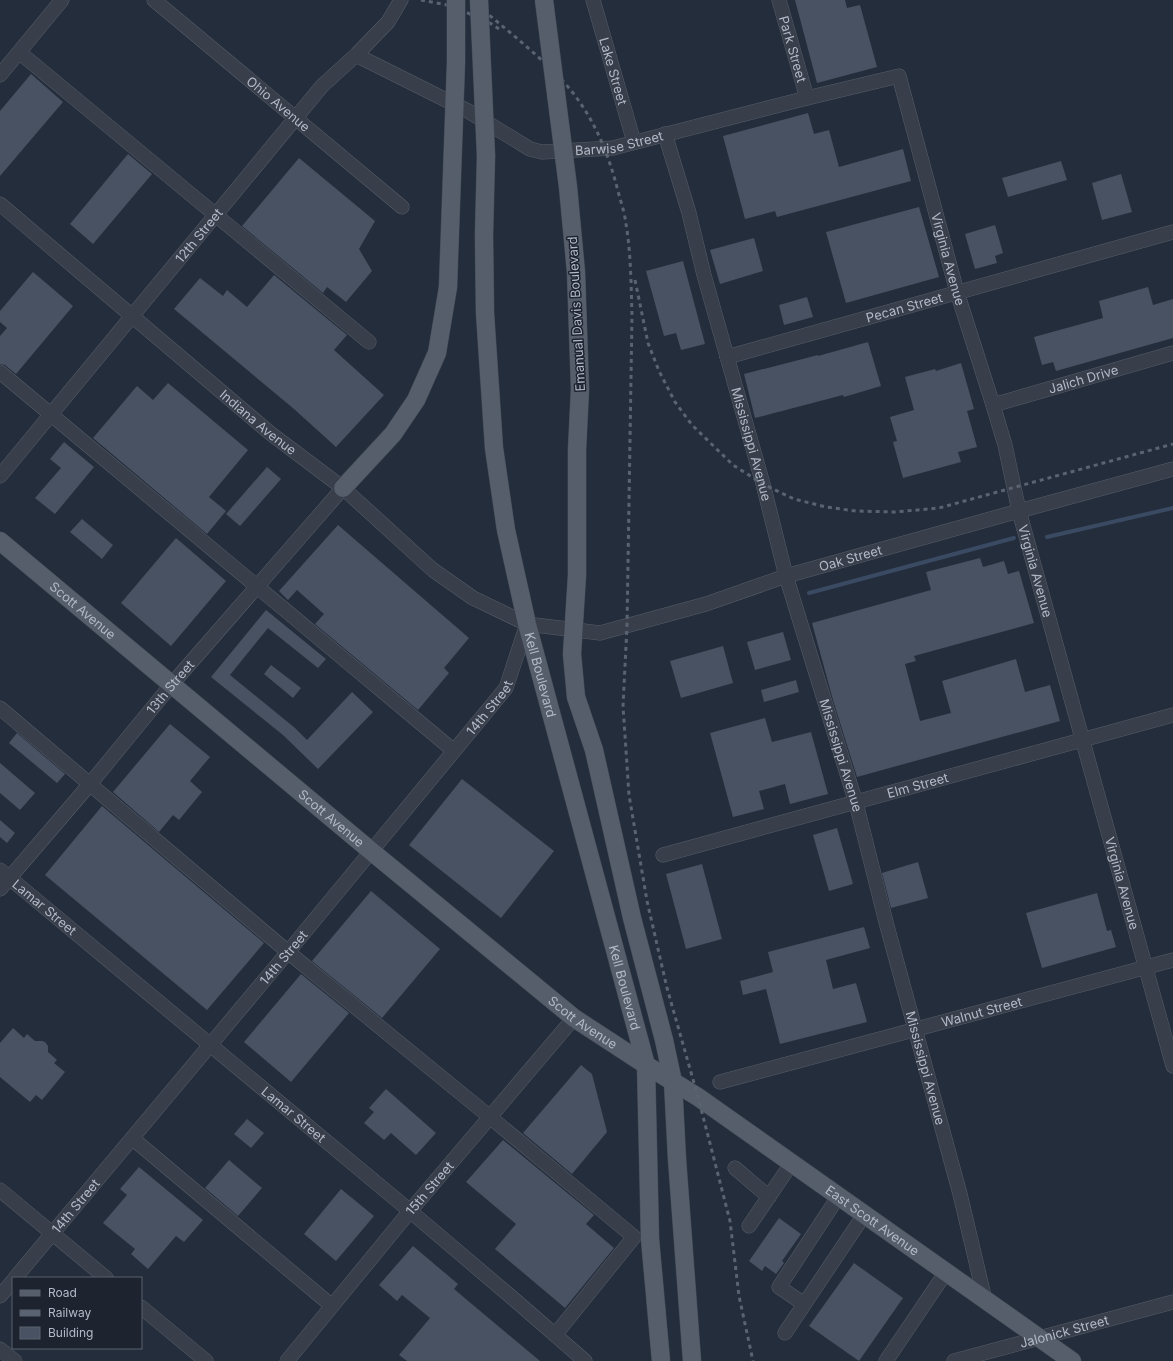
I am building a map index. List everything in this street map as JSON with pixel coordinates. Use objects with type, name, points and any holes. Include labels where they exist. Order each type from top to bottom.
[{"type":"main road","points":[[343,488],[393,434],[416,400],[438,353],[448,287],[456,62],[456,0]]},
{"type":"main road","points":[[479,0],[486,156],[484,313],[494,448],[506,530],[527,624]]},
{"type":"main road","name":"Emanual Davis Boulevard","points":[[544,0],[568,187],[576,272],[580,389],[577,450],[577,575],[574,630]]},
{"type":"main road","name":"Scott Avenue","points":[[0,541],[574,1018],[646,1066],[673,1082]]},
{"type":"main road","name":"Kell Boulevard","points":[[527,624],[646,1066],[650,1239],[661,1361]]},
{"type":"main road","name":"Kell Boulevard","points":[[574,630],[572,654],[576,697],[594,750],[632,918],[664,1040],[673,1082],[677,1159],[692,1361]]},
{"type":"main road","name":"East Scott Avenue","points":[[673,1082],[698,1097],[1072,1361]]},
{"type":"street","points":[[0,75],[62,0]]},
{"type":"street","name":"Ohio Avenue","points":[[154,0],[402,207]]},
{"type":"street","name":"12th Street","points":[[0,476],[322,86],[356,55],[388,22],[401,0]]},
{"type":"street","name":"Lake Street","points":[[593,0],[634,142]]},
{"type":"street","name":"Park Street","points":[[779,0],[807,98]]},
{"type":"street","points":[[19,52],[368,342]]},
{"type":"street","name":"Barwise Street","points":[[356,55],[468,111],[530,149],[542,152],[613,148],[899,76]]},
{"type":"street","name":"Virginia Avenue","points":[[899,76],[957,292],[1005,445],[1019,511],[1173,1066]]},
{"type":"street","name":"Mississippi Avenue","points":[[665,134],[689,213],[704,275],[763,484],[786,576],[856,803],[887,926],[960,1194],[985,1300]]},
{"type":"street","name":"Indiana Avenue","points":[[0,204],[270,433],[343,488],[433,570],[473,598],[527,624]]},
{"type":"street","name":"Pecan Street","points":[[727,357],[1173,232]]},
{"type":"street","name":"Jalich Drive","points":[[993,405],[1173,353]]},
{"type":"street","points":[[0,372],[454,751]]},
{"type":"street","name":"Oak Street","points":[[527,624],[600,633],[706,604],[786,576],[1173,469]]},
{"type":"street","name":"13th Street","points":[[0,889],[5,874],[90,784],[172,684],[343,488]]},
{"type":"street","name":"14th Street","points":[[16,1277],[288,952],[506,688],[527,624]]},
{"type":"street","points":[[0,708],[288,952],[634,1237],[555,1335]]},
{"type":"street","name":"Elm Street","points":[[663,855],[1173,716]]},
{"type":"street","name":"Lamar Street","points":[[5,874],[586,1361]]},
{"type":"street","name":"Walnut Street","points":[[720,1082],[1173,960]]},
{"type":"street","name":"15th Street","points":[[287,1361],[410,1212],[574,1018]]},
{"type":"street","points":[[132,1138],[332,1306]]},
{"type":"street","points":[[749,1226],[791,1164]]},
{"type":"street","points":[[735,1168],[769,1197]]},
{"type":"street","points":[[0,1190],[105,1277]]},
{"type":"street","points":[[804,1304],[778,1287],[838,1197]]},
{"type":"street","points":[[785,1332],[864,1215]]},
{"type":"street","points":[[886,1361],[946,1272]]},
{"type":"street","points":[[0,1296],[12,1282]]},
{"type":"street","name":"Jalonick Street","points":[[954,1361],[1173,1302]]},
{"type":"street","points":[[142,1308],[206,1361]]},
{"type":"street","points":[[0,1349],[15,1361]]},
{"type":"building","points":[[795,0],[845,0],[847,8],[860,5],[877,67],[817,83]]},
{"type":"building","points":[[31,74],[63,102],[0,176],[0,111]]},
{"type":"building","points":[[808,113],[814,134],[829,130],[839,167],[903,149],[911,181],[777,217],[775,211],[745,219],[723,136]]},
{"type":"building","points":[[128,154],[152,174],[93,244],[70,224]]},
{"type":"building","points":[[299,158],[375,221],[359,249],[372,271],[346,302],[327,287],[323,293],[242,226]]},
{"type":"building","points":[[1061,161],[1067,180],[1008,197],[1002,178]]},
{"type":"building","points":[[1121,174],[1132,212],[1102,220],[1092,183]]},
{"type":"building","points":[[919,207],[939,277],[846,303],[826,232]]},
{"type":"building","points":[[995,225],[1003,253],[995,256],[997,263],[975,269],[965,234]]},
{"type":"building","points":[[754,238],[763,271],[720,284],[710,250]]},
{"type":"building","points":[[683,261],[705,344],[681,350],[676,333],[664,336],[646,271]]},
{"type":"building","points":[[33,272],[73,306],[16,374],[5,365],[0,364],[0,336],[7,328],[0,322],[0,311]]},
{"type":"building","points":[[274,275],[347,335],[334,350],[384,395],[336,447],[294,409],[174,309],[200,278],[223,296],[227,290],[247,307]]},
{"type":"building","points":[[1148,287],[1153,305],[1173,299],[1173,338],[1056,371],[1053,362],[1042,365],[1034,337],[1103,318],[1099,301]]},
{"type":"building","points":[[807,297],[813,317],[784,325],[779,305]]},
{"type":"building","points":[[868,342],[881,386],[844,397],[843,395],[755,418],[744,374]]},
{"type":"building","points":[[961,363],[974,409],[967,411],[977,447],[958,452],[961,462],[903,478],[893,442],[897,441],[890,417],[914,410],[905,377],[935,369],[936,371]]},
{"type":"building","points":[[168,383],[248,450],[209,497],[226,511],[207,534],[93,438],[137,386],[153,400]]},
{"type":"building","points":[[64,442],[94,467],[55,514],[35,498],[61,468],[50,459]]},
{"type":"building","points":[[267,467],[281,479],[240,526],[226,514]]},
{"type":"building","points":[[82,519],[113,545],[102,559],[70,532]]},
{"type":"building","points":[[338,525],[469,638],[444,668],[449,673],[418,710],[315,624],[324,614],[297,590],[288,600],[279,591]]},
{"type":"building","points":[[176,538],[226,581],[171,646],[121,603]]},
{"type":"building","points":[[980,558],[983,567],[1004,561],[1008,574],[1019,571],[1034,623],[914,656],[916,661],[905,664],[920,721],[951,713],[942,681],[1016,659],[1025,692],[1050,685],[1060,721],[857,777],[833,700],[812,623],[931,590],[926,572]]},
{"type":"building","points":[[266,610],[326,659],[318,668],[268,628],[230,675],[295,728],[307,740],[352,692],[373,712],[318,769],[283,735],[211,677]]},
{"type":"building","points":[[783,632],[791,660],[755,670],[747,642]]},
{"type":"building","points":[[723,646],[733,683],[681,698],[670,661]]},
{"type":"building","points":[[271,665],[301,688],[293,698],[264,674]]},
{"type":"building","points":[[796,680],[799,692],[764,702],[761,690]]},
{"type":"building","points":[[765,718],[772,742],[811,732],[828,794],[790,804],[785,784],[759,791],[764,809],[733,817],[710,733]]},
{"type":"building","points":[[170,724],[210,757],[190,781],[202,792],[179,820],[173,815],[159,832],[113,792]]},
{"type":"building","points":[[17,733],[65,774],[57,783],[9,743]]},
{"type":"building","points":[[0,763],[35,793],[20,810],[0,793]]},
{"type":"building","points":[[462,779],[554,851],[501,918],[409,845]]},
{"type":"building","points":[[102,806],[264,943],[207,1010],[45,875]]},
{"type":"building","points":[[0,820],[15,833],[7,843],[0,837]]},
{"type":"building","points":[[837,828],[853,884],[829,891],[813,835]]},
{"type":"building","points":[[918,862],[928,898],[891,908],[882,873]]},
{"type":"building","points":[[702,864],[722,939],[686,949],[666,874]]},
{"type":"building","points":[[371,891],[440,949],[382,1018],[312,961]]},
{"type":"building","points":[[1097,893],[1107,931],[1111,930],[1116,947],[1042,968],[1026,913]]},
{"type":"building","points":[[864,927],[870,948],[826,960],[833,989],[856,983],[867,1022],[780,1044],[766,989],[743,995],[740,981],[773,972],[768,952]]},
{"type":"building","points":[[301,974],[349,1013],[291,1082],[244,1042]]},
{"type":"building","points":[[13,1028],[24,1038],[27,1034],[35,1041],[45,1042],[48,1046],[48,1052],[57,1060],[54,1063],[65,1072],[42,1100],[36,1095],[30,1102],[0,1077],[0,1043]]},
{"type":"building","points":[[581,1065],[592,1074],[607,1132],[572,1174],[523,1133]]},
{"type":"building","points":[[386,1089],[436,1133],[416,1155],[391,1133],[384,1140],[364,1123],[374,1112],[369,1108]]},
{"type":"building","points":[[247,1119],[264,1133],[251,1148],[234,1134]]},
{"type":"building","points":[[503,1140],[594,1215],[586,1224],[614,1248],[565,1308],[495,1249],[516,1224],[466,1182]]},
{"type":"building","points":[[229,1160],[262,1188],[238,1216],[205,1188]]},
{"type":"building","points":[[139,1167],[203,1220],[184,1242],[176,1236],[148,1269],[131,1254],[135,1249],[103,1223],[127,1195],[120,1189]]},
{"type":"building","points":[[341,1189],[374,1216],[336,1261],[304,1234]]},
{"type":"building","points":[[779,1218],[801,1234],[782,1261],[784,1263],[776,1274],[765,1266],[762,1271],[749,1261]]},
{"type":"building","points":[[413,1246],[458,1284],[454,1289],[540,1361],[407,1361],[399,1355],[430,1318],[402,1295],[397,1301],[379,1285]]},
{"type":"building","points":[[854,1263],[903,1298],[859,1361],[809,1326]]},
{"type":"waterway","points":[[1047,537],[1173,508]]},
{"type":"waterway","points":[[809,593],[1014,538]]},
{"type":"railway","points":[[421,0],[452,6],[490,23],[499,29]]},
{"type":"railway","points":[[471,0],[551,69],[573,93],[591,120],[604,148],[615,179],[625,217],[630,258],[632,315],[627,626],[623,706],[629,795],[647,901],[667,988],[698,1097],[730,1221],[739,1296],[753,1361]]},
{"type":"railway","points":[[635,280],[648,343],[659,371],[675,402],[692,425],[733,465],[763,484],[794,499],[826,507],[856,511],[895,512],[939,508],[1173,444]]}]
